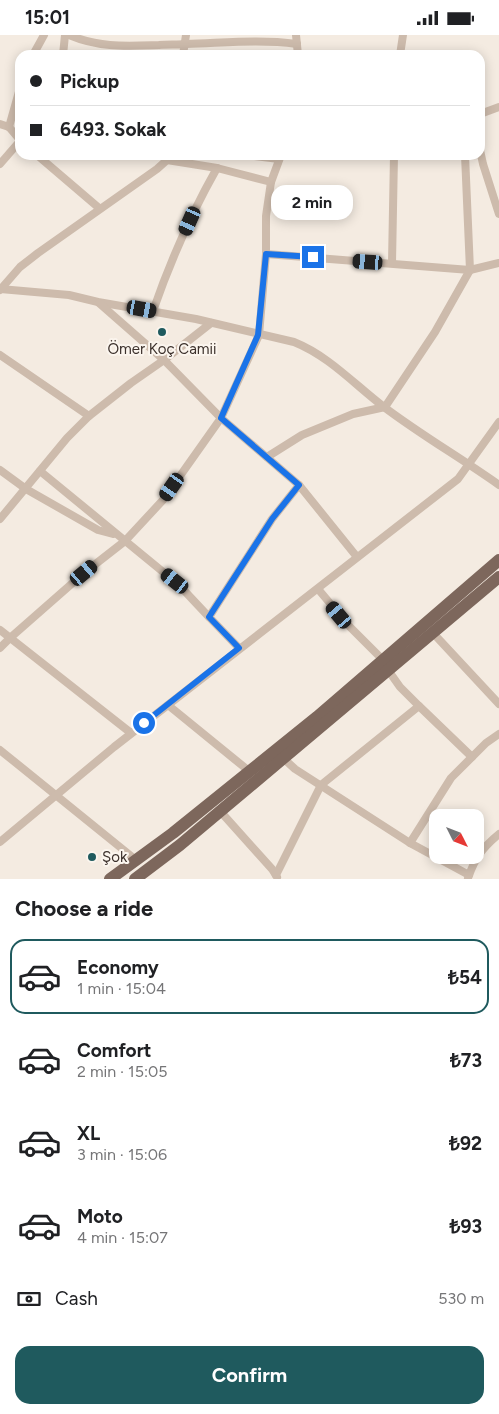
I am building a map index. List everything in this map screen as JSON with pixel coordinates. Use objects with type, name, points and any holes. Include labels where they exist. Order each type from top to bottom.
[{"type":"main road","points":[[140,877],[283,758],[499,560]]},
{"type":"main road","points":[[110,879],[173,833],[385,665],[433,633],[499,577]]},
{"type":"street","points":[[36,50],[44,35]]},
{"type":"street","points":[[64,50],[65,35]]},
{"type":"street","points":[[69,35],[83,41],[108,46],[184,45],[242,40],[272,40],[297,44]]},
{"type":"street","points":[[184,50],[186,35]]},
{"type":"street","points":[[296,35],[298,50]]},
{"type":"street","points":[[400,50],[402,35]]},
{"type":"street","points":[[9,127],[15,106]]},
{"type":"street","points":[[485,112],[499,107]]},
{"type":"street","points":[[0,124],[9,127],[15,135]]},
{"type":"street","points":[[0,164],[15,147]]},
{"type":"street","points":[[43,160],[99,208]]},
{"type":"street","points":[[0,289],[20,267],[99,208],[156,169],[165,160]]},
{"type":"street","points":[[181,160],[271,182]]},
{"type":"street","points":[[0,649],[84,573],[125,541],[163,500],[221,418],[258,335],[266,254],[266,216],[271,182],[279,160]]},
{"type":"street","points":[[392,263],[394,160]]},
{"type":"street","points":[[267,457],[302,435],[353,415],[385,407],[435,332],[470,270],[465,160]]},
{"type":"street","points":[[481,160],[499,214]]},
{"type":"street","points":[[153,311],[178,247],[198,203],[217,168]]},
{"type":"street","points":[[266,254],[470,270],[499,263]]},
{"type":"street","points":[[0,289],[69,295],[211,323],[294,342],[309,348],[337,367],[385,407],[499,485]]},
{"type":"street","points":[[98,302],[164,360],[221,418],[299,485],[357,557]]},
{"type":"street","points":[[0,519],[67,438],[89,416],[211,323]]},
{"type":"street","points":[[0,355],[89,416]]},
{"type":"street","points":[[0,842],[55,795],[239,648],[318,589],[458,479],[499,422]]},
{"type":"street","points":[[0,470],[26,489],[98,529],[116,535]]},
{"type":"street","points":[[40,471],[179,585],[239,648]]},
{"type":"street","points":[[209,617],[272,519],[299,485]]},
{"type":"street","points":[[318,589],[385,665],[400,687],[472,757]]},
{"type":"street","points":[[0,630],[132,733]]},
{"type":"street","points":[[433,633],[499,704]]},
{"type":"street","points":[[168,705],[249,771]]},
{"type":"street","points":[[220,811],[277,877],[321,785],[419,706]]},
{"type":"street","points":[[410,843],[451,778],[486,743],[499,734]]},
{"type":"street","points":[[0,750],[136,860]]},
{"type":"street","points":[[283,758],[295,769],[410,843],[468,877],[480,851],[499,834]]},
{"type":"place","name":"Ömer Koç Camii","points":[[162,332]]},
{"type":"place","name":"Şok","points":[[92,857]]},
{"type":"route","points":[[144,723],[239,648],[209,617],[272,519],[299,485],[221,418],[258,335],[266,254],[313,257]]}]
